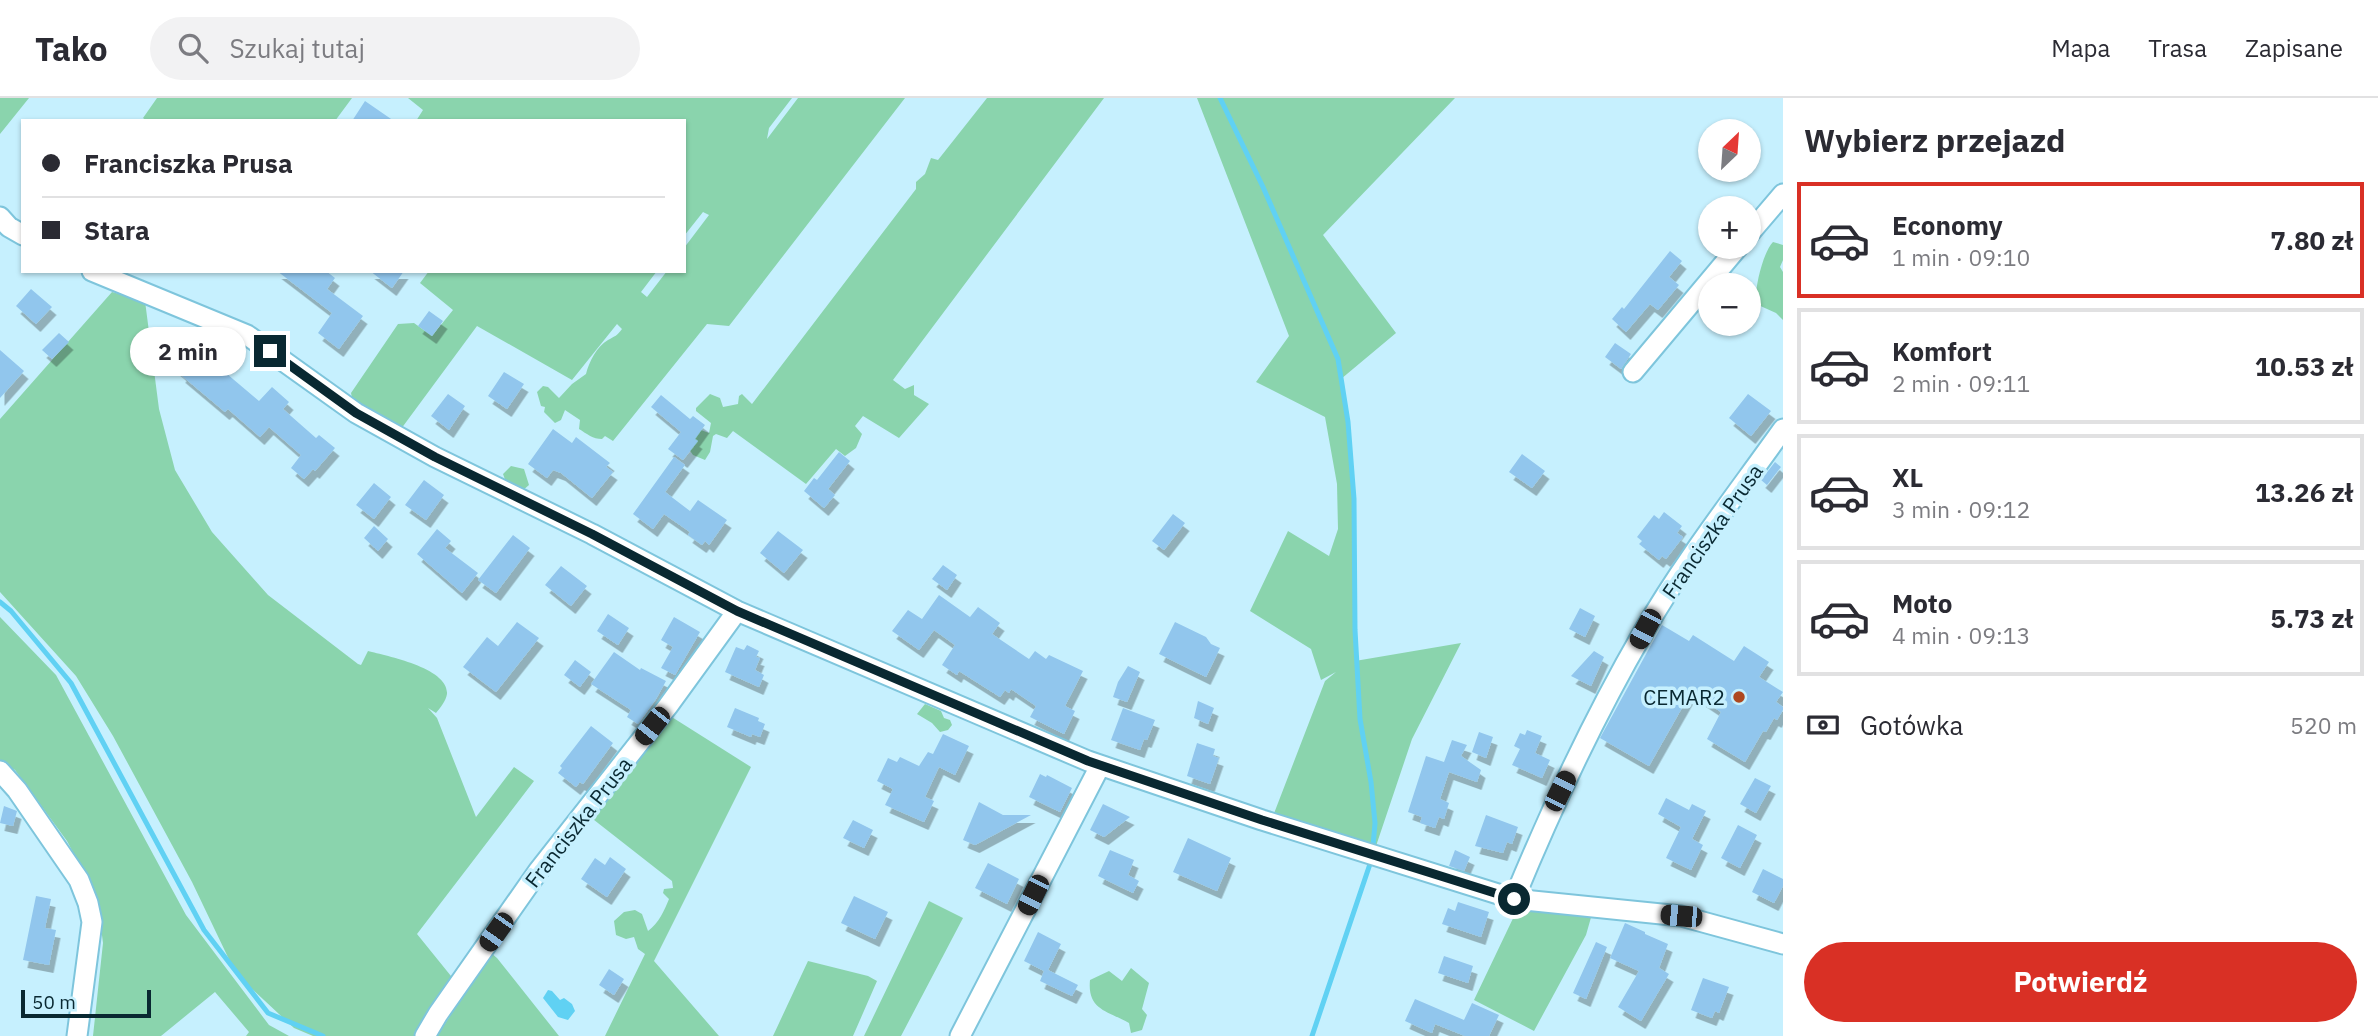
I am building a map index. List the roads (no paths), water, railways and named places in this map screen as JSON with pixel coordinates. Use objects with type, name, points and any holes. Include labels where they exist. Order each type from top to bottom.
[{"type":"street","points":[[1761,220],[1783,194]]},
{"type":"street","points":[[0,217],[21,234]]},
{"type":"street","points":[[1633,372],[1728,259]]},
{"type":"street","points":[[97,273],[247,335],[356,413],[497,489],[592,534],[737,611],[1100,766],[1514,899],[1681,916],[1783,944]]},
{"type":"street","name":"Franciszka Prusa","points":[[1514,899],[1549,814],[1645,629],[1783,429]]},
{"type":"street","name":"Franciszka Prusa","points":[[425,1036],[445,1003],[539,870],[668,706],[737,611]]},
{"type":"street","points":[[960,1036],[1100,766]]},
{"type":"street","points":[[0,771],[17,790],[79,880],[88,903],[92,922],[77,1036]]},
{"type":"water","points":[[548,990],[560,1000],[564,998],[572,1004],[575,1011],[568,1020],[558,1017],[543,998]]},
{"type":"waterway","points":[[1220,98],[1263,187],[1338,359],[1348,422],[1354,499],[1355,630],[1360,719],[1375,823],[1372,858],[1312,1036]]},
{"type":"waterway","points":[[0,602],[11,611],[71,683],[204,930],[268,1013],[323,1036]]},
{"type":"place","name":"CEMAR2","points":[[1739,697]]}]
